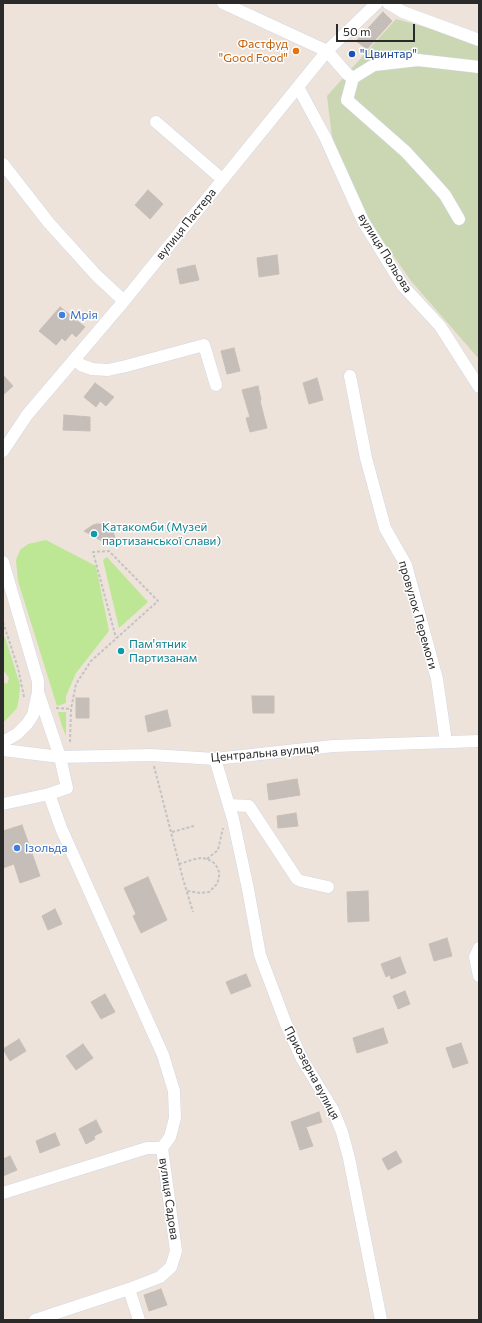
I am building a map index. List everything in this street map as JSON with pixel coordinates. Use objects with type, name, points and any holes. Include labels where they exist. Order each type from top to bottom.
[{"type":"street","points":[[223,3],[327,51],[347,74],[353,78]]},
{"type":"street","name":"вулиця Пастера","points":[[5,444],[27,415],[124,301],[327,51],[377,3]]},
{"type":"street","points":[[388,3],[403,12],[479,40]]},
{"type":"street","points":[[459,218],[445,195],[406,152],[347,100],[353,78],[374,65],[418,60],[479,67]]},
{"type":"street","name":"вулиця Польова","points":[[298,87],[325,137],[363,221],[403,286],[440,326],[479,387]]},
{"type":"street","points":[[156,122],[222,179]]},
{"type":"street","points":[[3,164],[49,223],[97,276],[124,301]]},
{"type":"street","points":[[75,359],[81,365],[92,369],[108,370],[204,345],[216,385]]},
{"type":"street","name":"провулок Перемоги","points":[[350,376],[366,458],[385,528],[406,565],[437,679],[446,742]]},
{"type":"street","points":[[3,562],[5,581],[38,681],[38,692],[34,711],[27,724],[17,734],[3,742]]},
{"type":"street","points":[[3,804],[49,794],[67,788],[60,757],[38,692]]},
{"type":"street","name":"Центральна вулиця","points":[[3,750],[60,757],[151,755],[216,760],[332,746],[479,741]]},
{"type":"street","name":"Приозерна вулиця","points":[[216,760],[229,805],[248,889],[260,955],[286,1024],[302,1059],[333,1110],[342,1132],[381,1320]]},
{"type":"street","points":[[49,794],[61,828],[163,1054],[174,1090],[175,1118],[170,1137],[162,1148]]},
{"type":"street","points":[[229,805],[249,806],[297,879],[328,887]]},
{"type":"street","points":[[479,948],[475,957],[479,976]]},
{"type":"street","name":"вулиця Садова","points":[[3,1193],[147,1148],[162,1148],[176,1251],[171,1267],[160,1277],[129,1289],[35,1320]]},
{"type":"street","points":[[129,1289],[139,1320]]},
{"type":"path","points":[[70,742],[71,709],[76,684],[91,661],[158,601],[109,551],[93,552],[116,638]]},
{"type":"path","points":[[3,622],[18,668],[24,698]]},
{"type":"path","points":[[56,708],[71,709]]},
{"type":"path","points":[[151,755],[186,891],[193,912]]},
{"type":"path","points":[[207,859],[218,850],[224,822]]},
{"type":"path","points":[[172,832],[194,826]]},
{"type":"path","points":[[179,864],[195,859],[207,859],[217,866],[219,872],[217,884],[209,892],[200,894],[186,891]]},
{"type":"green space","points":[[396,19],[458,36],[479,44],[479,359],[411,281],[370,222],[345,172],[332,137],[327,96]]},
{"type":"green space","points":[[46,540],[96,566],[109,631],[76,673],[66,696],[66,703],[57,706],[18,581],[16,560],[20,550],[28,544]]},
{"type":"green space","points":[[107,557],[148,602],[119,628],[103,560]]},
{"type":"green space","points":[[3,636],[5,637],[20,685],[17,708],[3,723],[3,682],[7,684],[9,678],[3,670]]},
{"type":"green space","points":[[58,712],[66,712],[66,736],[62,726]]},
{"type":"building","points":[[383,12],[392,21],[367,49],[356,41]]},
{"type":"building","points":[[148,190],[163,204],[150,219],[135,205]]},
{"type":"building","points":[[277,255],[279,274],[259,277],[257,258]]},
{"type":"building","points":[[195,265],[199,280],[180,284],[177,269]]},
{"type":"building","name":"Мрія","points":[[60,307],[85,327],[76,337],[72,333],[65,341],[62,338],[56,345],[39,331]]},
{"type":"building","points":[[234,348],[240,371],[227,374],[221,351]]},
{"type":"building","points":[[3,375],[13,386],[3,395]]},
{"type":"building","points":[[317,378],[323,400],[309,404],[303,383]]},
{"type":"building","points":[[95,383],[114,397],[106,406],[100,401],[96,407],[84,397]]},
{"type":"building","points":[[258,386],[267,428],[250,432],[246,418],[250,417],[242,390]]},
{"type":"building","points":[[64,415],[90,417],[90,431],[63,430]]},
{"type":"building","points":[[97,524],[103,524],[113,531],[115,538],[111,543],[104,546],[102,541],[84,531]]},
{"type":"building","points":[[252,696],[274,696],[274,713],[253,713]]},
{"type":"building","points":[[76,698],[89,698],[89,718],[76,718]]},
{"type":"building","points":[[167,710],[171,726],[148,732],[145,716]]},
{"type":"building","points":[[297,779],[300,795],[269,800],[267,784]]},
{"type":"building","points":[[296,813],[298,826],[278,828],[277,816]]},
{"type":"building","name":"Ізольда","points":[[22,825],[40,876],[20,883],[14,864],[3,868],[3,831]]},
{"type":"building","points":[[148,877],[167,920],[141,933],[133,916],[136,914],[124,888]]},
{"type":"building","points":[[368,891],[369,921],[348,922],[347,892]]},
{"type":"building","points":[[55,909],[62,924],[48,930],[42,916]]},
{"type":"building","points":[[447,938],[452,956],[434,961],[429,944]]},
{"type":"building","points":[[400,957],[406,973],[391,979],[390,975],[386,977],[381,964]]},
{"type":"building","points":[[246,974],[251,986],[231,994],[226,982]]},
{"type":"building","points":[[405,991],[410,1004],[398,1009],[393,996]]},
{"type":"building","points":[[105,994],[115,1012],[101,1019],[91,1002]]},
{"type":"building","points":[[383,1028],[388,1043],[357,1053],[353,1038]]},
{"type":"building","points":[[19,1039],[26,1051],[10,1061],[3,1049]]},
{"type":"building","points":[[461,1043],[468,1063],[453,1068],[446,1048]]},
{"type":"building","points":[[83,1044],[93,1058],[76,1070],[66,1056]]},
{"type":"building","points":[[319,1112],[322,1122],[306,1127],[313,1146],[300,1150],[291,1122]]},
{"type":"building","points":[[96,1120],[102,1132],[94,1136],[95,1139],[86,1144],[79,1129]]},
{"type":"building","points":[[55,1133],[60,1145],[40,1153],[36,1141]]},
{"type":"building","points":[[396,1151],[402,1162],[388,1170],[382,1159]]},
{"type":"building","points":[[10,1156],[17,1170],[3,1176],[3,1159]]},
{"type":"building","points":[[161,1289],[167,1305],[149,1311],[144,1295]]},
{"type":"place","name":"Фастфуд \"Good Food\"","points":[[296,51]]},
{"type":"place","name":"\"Цвинтар\"","points":[[352,54]]},
{"type":"place","name":"Мрія","points":[[62,315]]},
{"type":"place","name":"Катакомби (Музей партизанської слави)","points":[[94,534]]},
{"type":"place","name":"Пам'ятник Партизанам","points":[[121,651]]},
{"type":"place","name":"Ізольда","points":[[17,848]]}]
